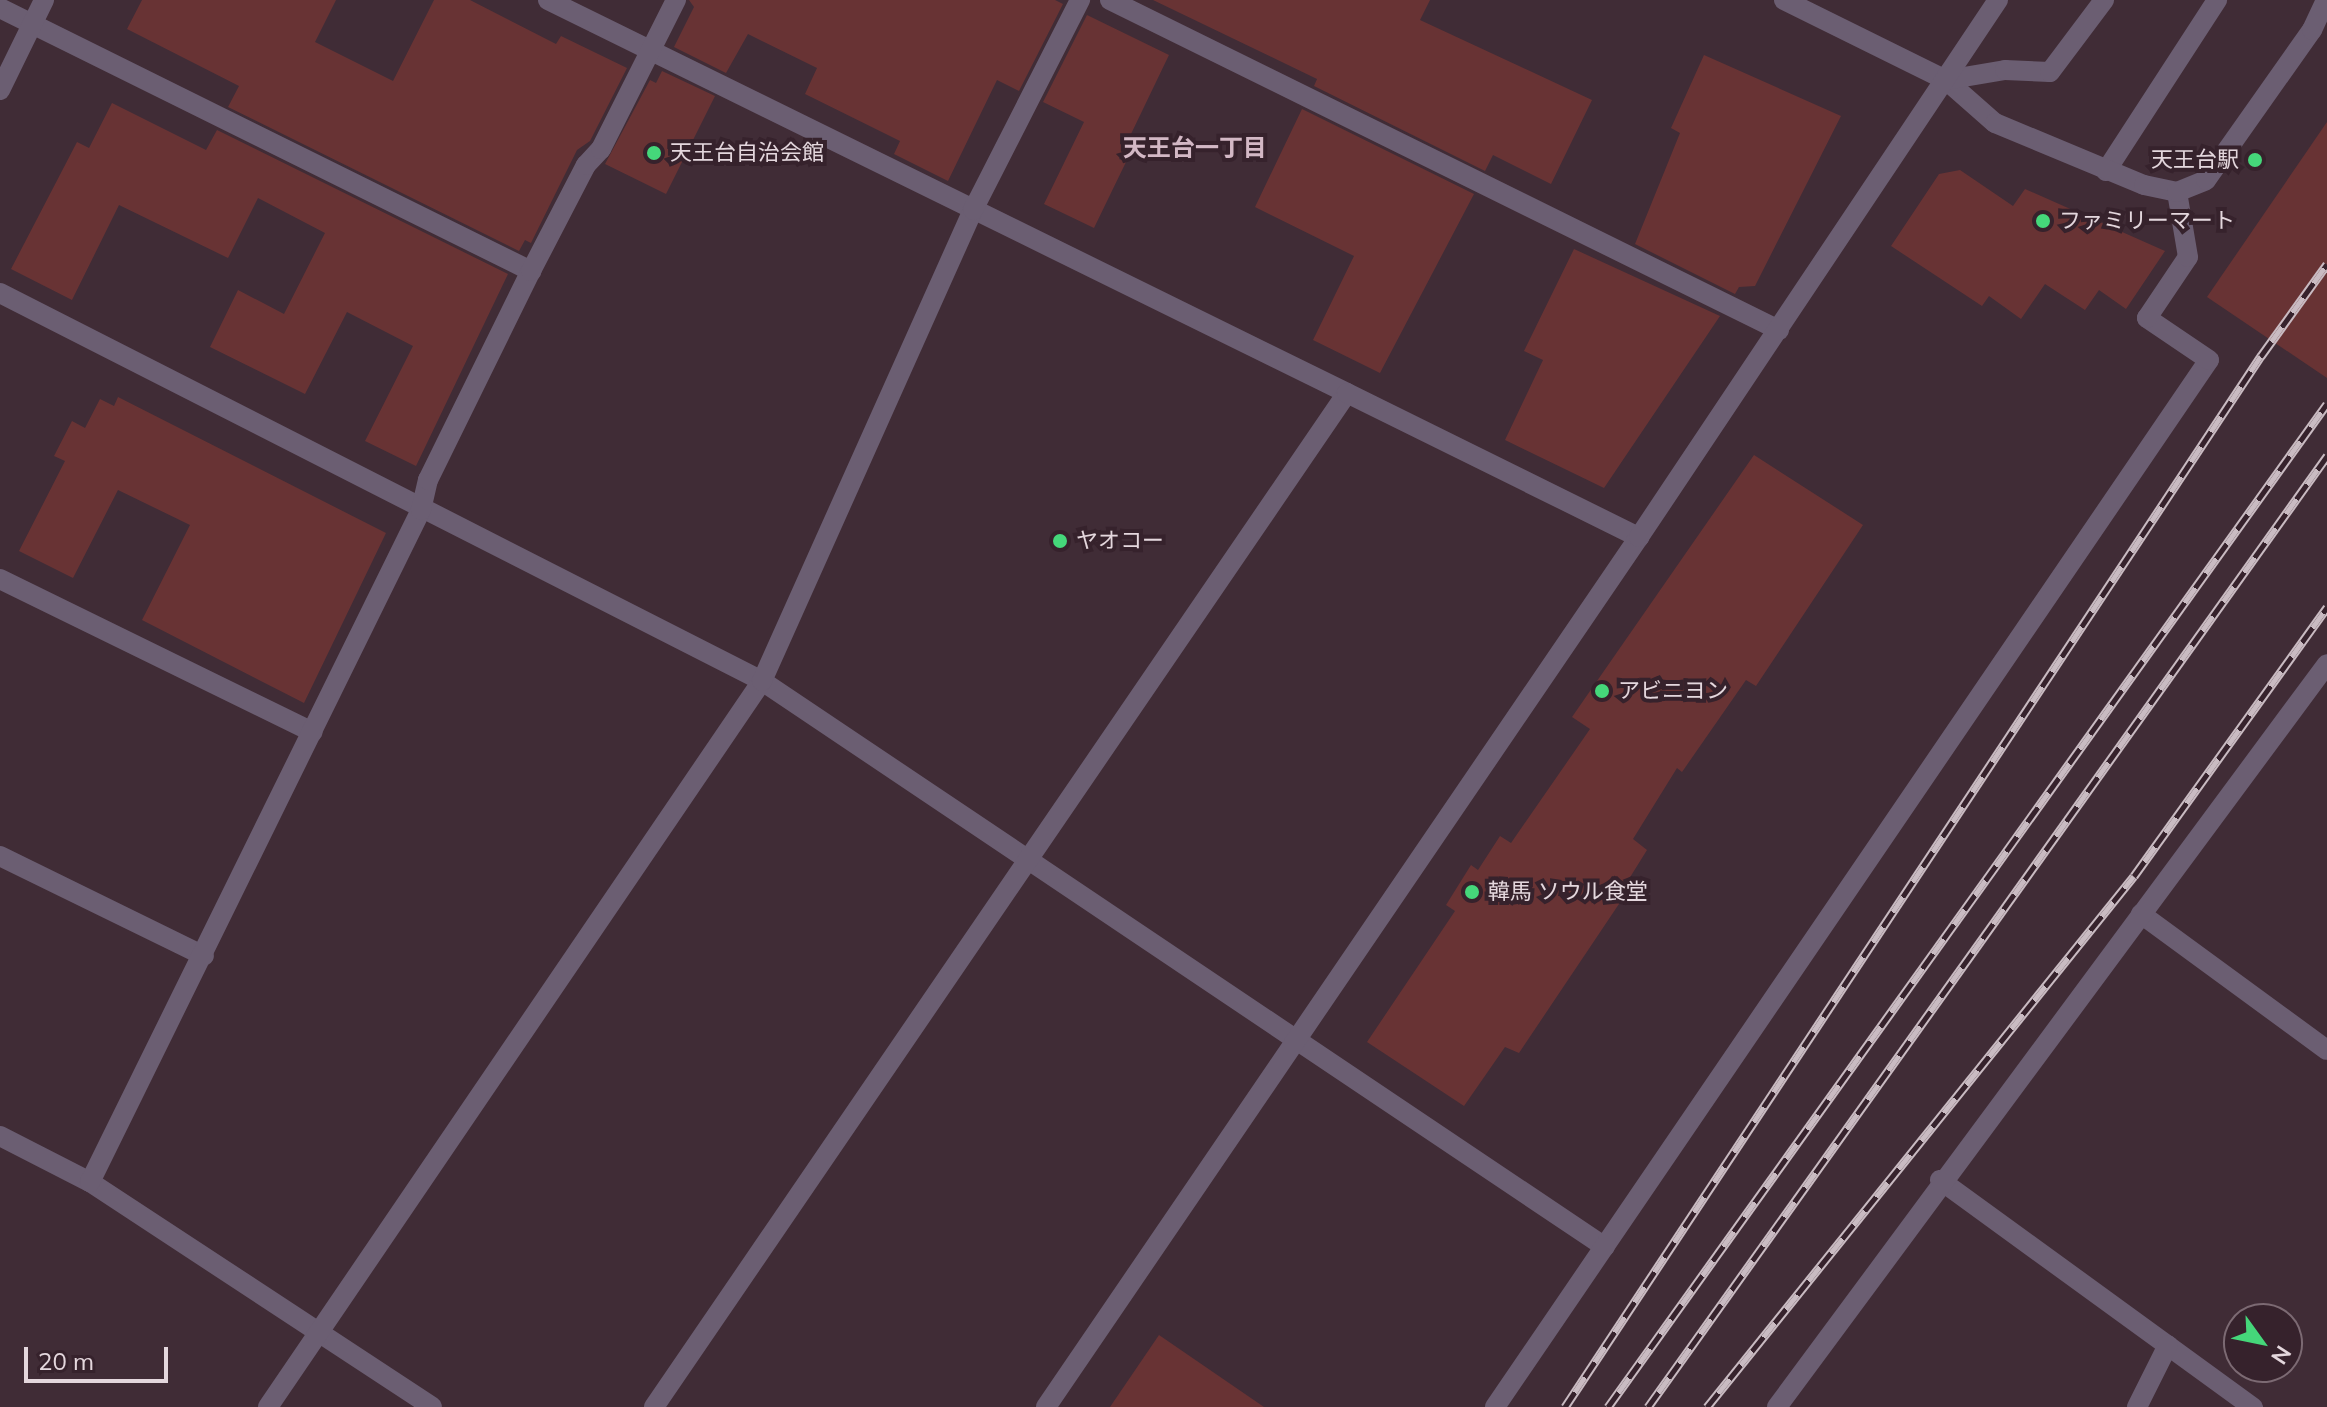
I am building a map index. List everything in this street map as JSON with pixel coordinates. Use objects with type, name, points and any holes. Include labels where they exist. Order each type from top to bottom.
[{"type":"street","points":[[0,90],[44,0]]},
{"type":"street","points":[[548,0],[1639,537]]},
{"type":"street","points":[[90,1182],[204,956],[421,510],[428,480],[531,271],[586,165],[601,149],[676,0]]},
{"type":"street","points":[[268,1407],[762,681],[973,210],[1080,0]]},
{"type":"street","points":[[1110,0],[1779,330]]},
{"type":"street","points":[[1784,0],[1946,80],[1995,123],[2106,171],[2177,192],[2206,180],[2312,30],[2326,0]]},
{"type":"street","points":[[1046,1407],[1639,537],[1998,0]]},
{"type":"street","points":[[1946,80],[2005,70],[2050,72],[2104,0]]},
{"type":"street","points":[[2106,171],[2217,0]]},
{"type":"street","points":[[0,8],[531,271]]},
{"type":"street","points":[[1495,1407],[2209,360],[2147,318],[2188,257],[2177,192]]},
{"type":"street","points":[[0,293],[762,681],[1295,1042],[1605,1247]]},
{"type":"street","points":[[654,1407],[1347,393]]},
{"type":"street","points":[[0,579],[313,732]]},
{"type":"street","points":[[1777,1407],[1940,1180],[2327,664]]},
{"type":"street","points":[[0,856],[204,956]]},
{"type":"street","points":[[2141,914],[2327,1050]]},
{"type":"street","points":[[0,1136],[90,1182],[432,1407]]},
{"type":"street","points":[[1940,1180],[2253,1407]]},
{"type":"street","points":[[2137,1407],[2168,1345]]},
{"type":"building","points":[[142,0],[336,0],[315,42],[393,81],[434,0],[470,0],[556,44],[561,36],[627,68],[590,141],[577,150],[531,243],[525,240],[519,251],[228,107],[239,86],[127,29]]},
{"type":"building","points":[[689,0],[1055,0],[1063,4],[1019,91],[997,80],[948,181],[894,154],[900,141],[805,94],[817,68],[748,34],[726,73],[674,47],[694,7]]},
{"type":"building","points":[[1153,0],[1430,0],[1420,20],[1592,100],[1551,184],[1493,155],[1485,171],[1314,86],[1317,79]]},
{"type":"building","points":[[1087,15],[1169,55],[1119,159],[1126,162],[1094,228],[1044,204],[1084,122],[1043,102]]},
{"type":"building","points":[[1704,55],[1841,116],[1755,286],[1739,287],[1735,294],[1635,244],[1680,133],[1671,128]]},
{"type":"building","name":"天王台自治会館","points":[[662,71],[715,96],[666,194],[605,164],[650,80],[656,83]]},
{"type":"building","points":[[112,103],[206,150],[217,130],[508,274],[416,466],[365,441],[413,346],[347,312],[305,394],[210,347],[238,290],[284,314],[325,233],[258,198],[228,258],[119,205],[72,300],[11,269],[77,142],[89,148]]},
{"type":"building","points":[[1302,109],[1474,194],[1380,373],[1313,340],[1354,256],[1255,207]]},
{"type":"building","points":[[2327,122],[2327,378],[2207,297]]},
{"type":"building","points":[[1960,170],[2013,206],[2025,189],[2165,251],[2126,309],[2099,290],[2085,310],[2045,284],[2021,319],[1989,296],[1982,306],[1891,246],[1939,174]]},
{"type":"building","points":[[1574,249],[1720,316],[1604,488],[1505,440],[1543,360],[1524,351]]},
{"type":"building","points":[[118,397],[386,533],[304,703],[142,620],[190,525],[118,490],[73,578],[19,551],[65,461],[54,456],[72,421],[85,428],[100,399],[114,406]]},
{"type":"building","points":[[1754,455],[1863,525],[1756,686],[1746,680],[1682,772],[1677,768],[1633,839],[1647,850],[1619,895],[1623,898],[1519,1053],[1505,1047],[1464,1106],[1367,1042],[1455,911],[1446,905],[1471,865],[1478,870],[1500,836],[1511,843],[1590,729],[1572,717]]},
{"type":"building","points":[[1159,1335],[1264,1407],[1110,1407]]},
{"type":"railway","points":[[1565,1407],[2261,356],[2327,264]]},
{"type":"railway","points":[[1608,1407],[2327,404]]},
{"type":"railway","points":[[1648,1407],[2327,456]]},
{"type":"railway","points":[[1707,1407],[2134,876],[2327,607]]},
{"type":"place","name":"天王台自治会館","points":[[654,153]]},
{"type":"place","name":"天王台駅","points":[[2255,160]]},
{"type":"place","name":"ファミリーマート","points":[[2043,221]]},
{"type":"place","name":"ヤオコー","points":[[1060,541]]},
{"type":"place","name":"アビニヨン","points":[[1602,691]]},
{"type":"place","name":"韓馬 ソウル食堂","points":[[1472,892]]},
{"type":"district","name":"天王台一丁目","points":[[1195,148]]}]
